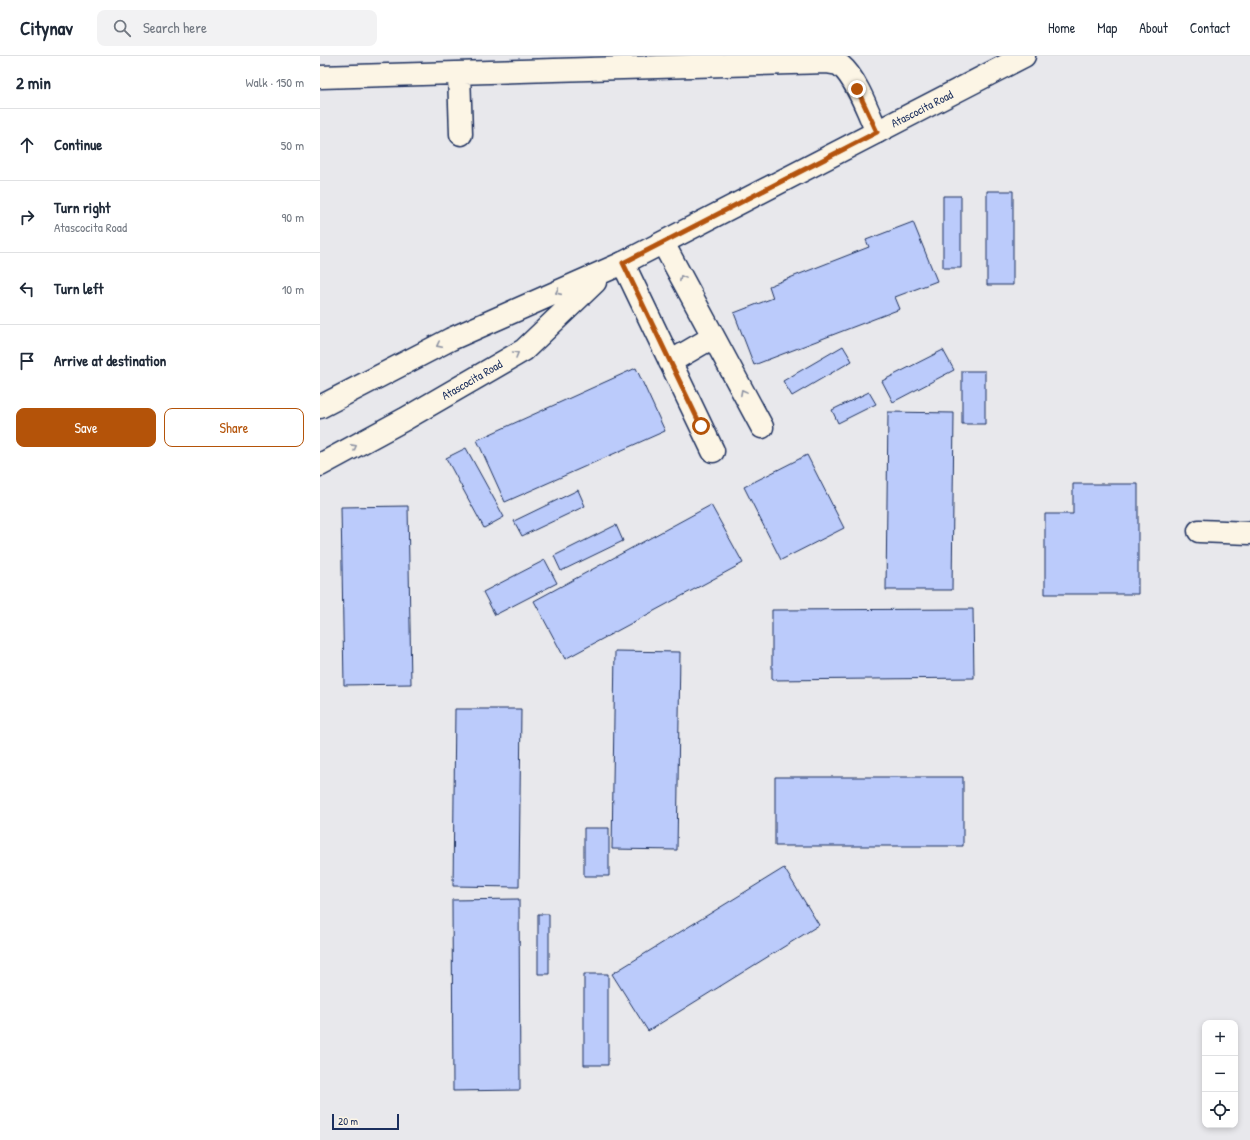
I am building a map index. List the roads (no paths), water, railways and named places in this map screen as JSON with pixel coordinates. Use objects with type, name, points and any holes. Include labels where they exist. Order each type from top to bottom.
[{"type":"main road","name":"Atascocita Road","points":[[320,407],[451,339],[615,267],[1024,56]]},
{"type":"main road","points":[[320,77],[459,73],[735,60],[840,61],[849,74],[877,132]]},
{"type":"main road","points":[[459,73],[461,134]]},
{"type":"main road","points":[[663,243],[762,427]]},
{"type":"main road","name":"Atascocita Road","points":[[320,465],[405,419],[524,350],[615,267]]},
{"type":"main road","points":[[615,267],[670,362],[713,451]]},
{"type":"main road","points":[[670,362],[713,337]]},
{"type":"main road","points":[[1199,531],[1250,533]]}]
